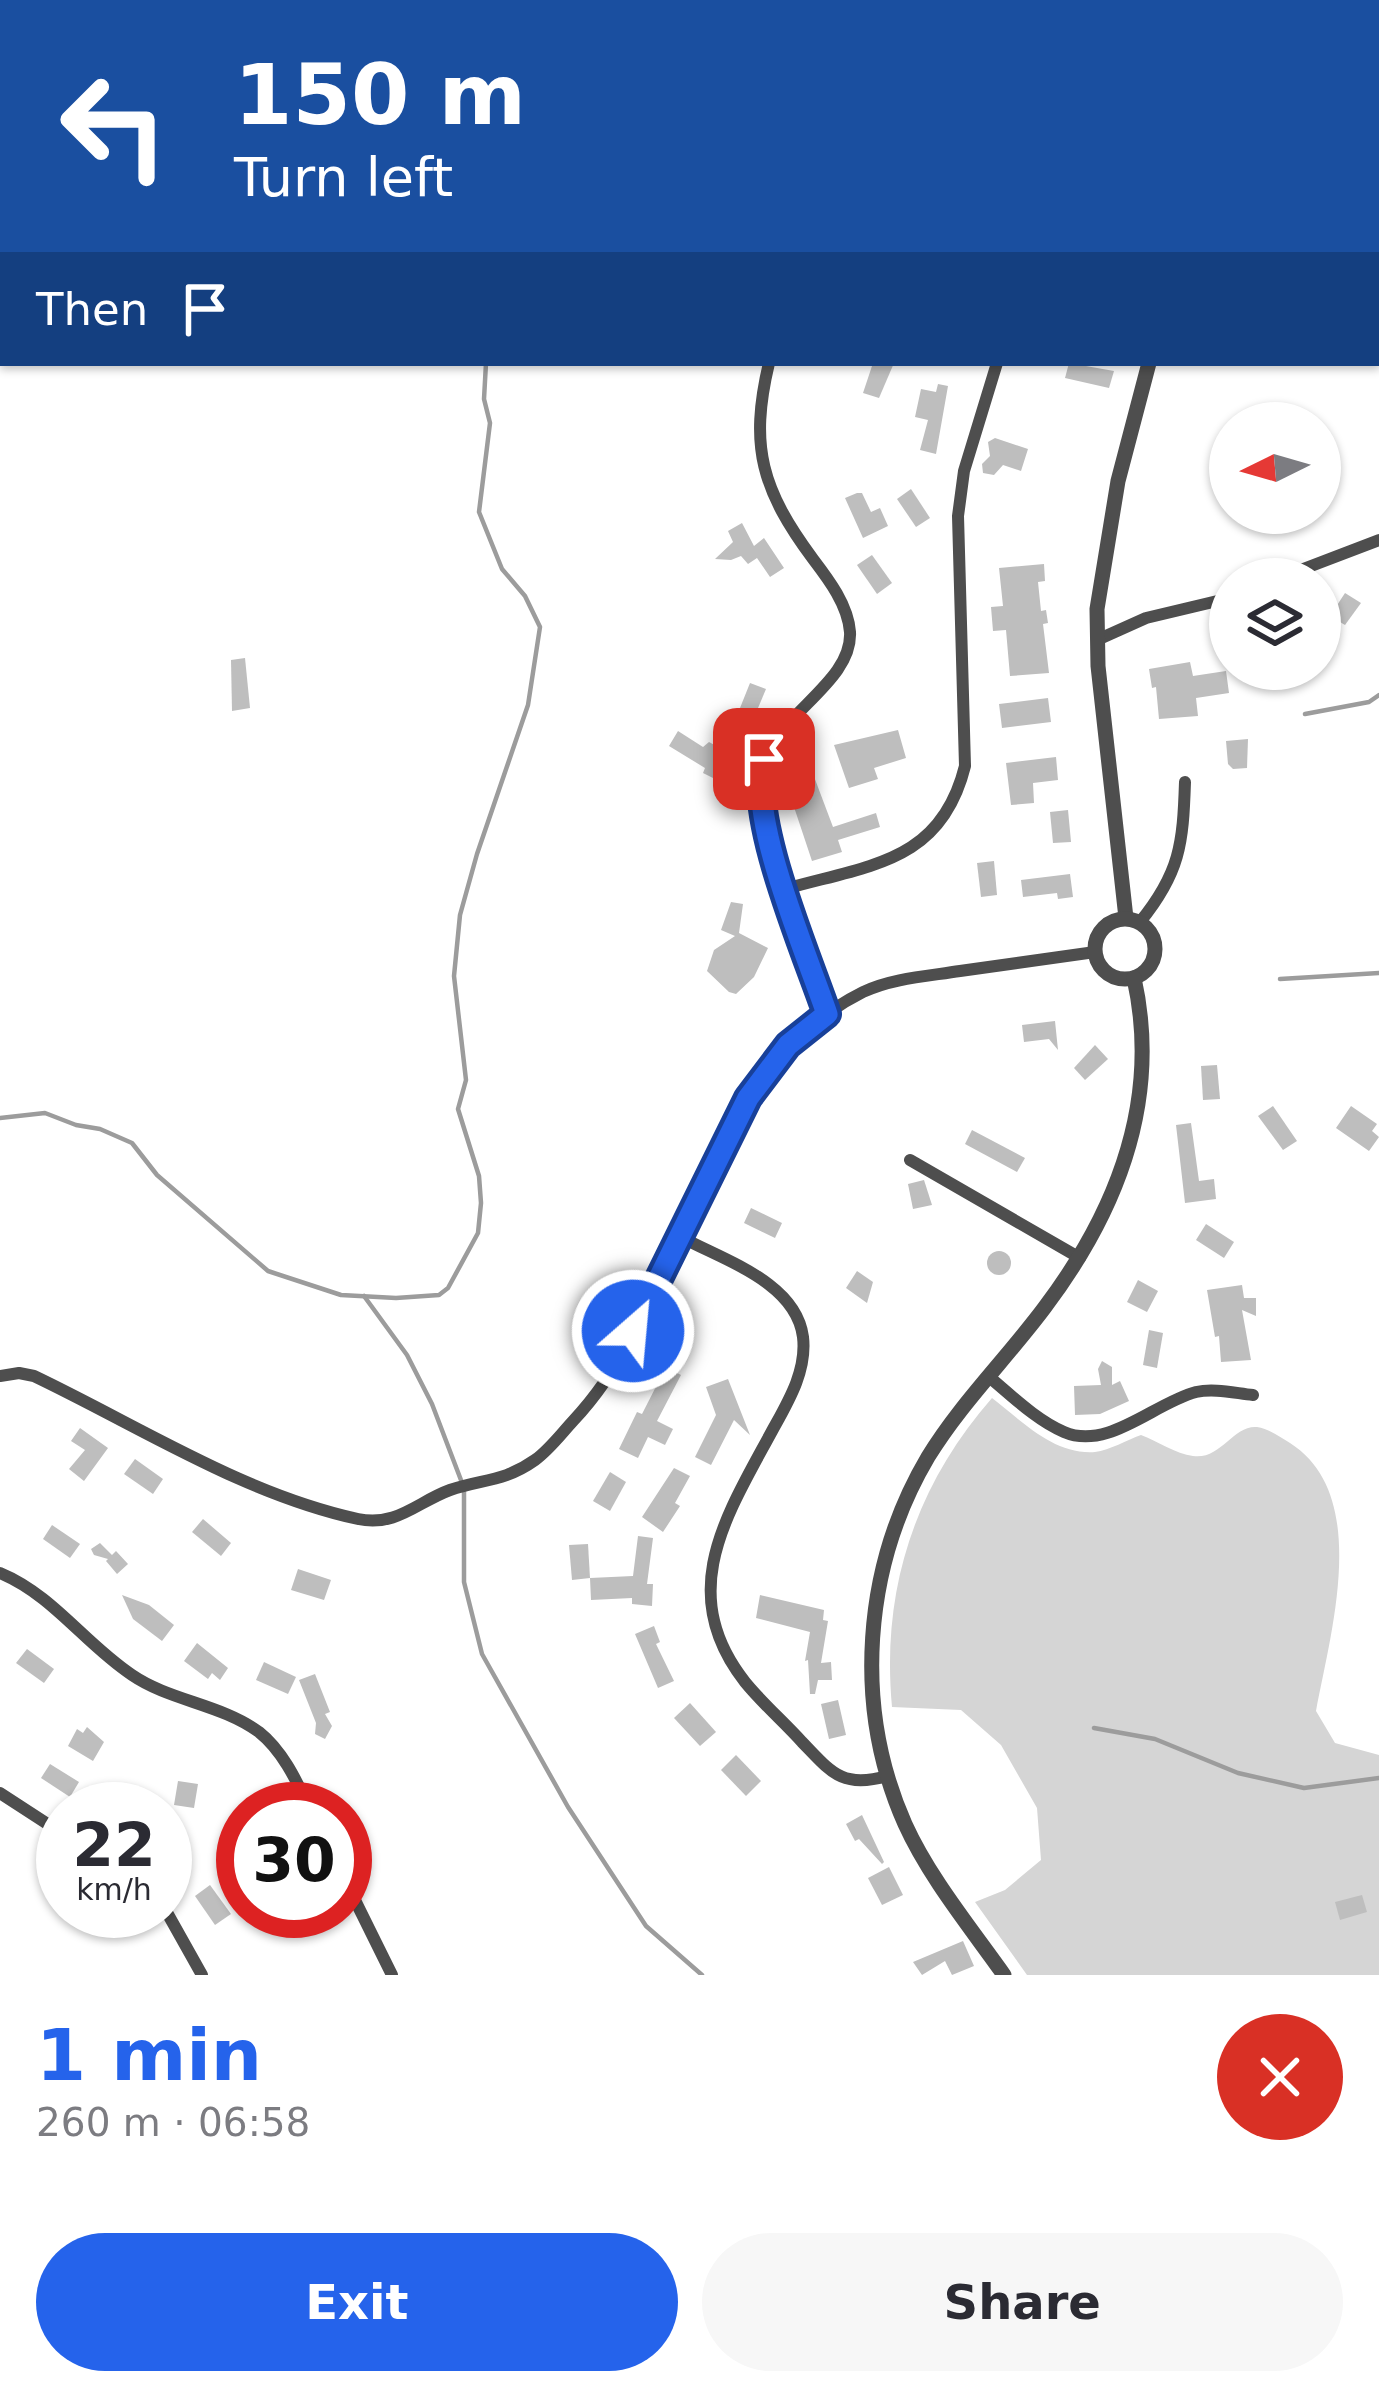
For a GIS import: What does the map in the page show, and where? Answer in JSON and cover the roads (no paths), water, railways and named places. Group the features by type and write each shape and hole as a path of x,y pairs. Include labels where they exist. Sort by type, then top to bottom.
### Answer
{"street":[{"path":"768,366 757,432 761,468 773,499 831,583 848,616 850,632 849,649 838,668 773,739 758,778 762,821 827,1014"},
{"path":"785,889 904,852 933,833 953,805 965,766 958,516 964,471 996,366"},
{"path":"1148,366 1100,568 1097,640 1133,920 1152,935 1155,947 1150,966 1124,979 1106,972 1095,952 1103,928 1133,920 1176,870 1183,844 1185,782"},
{"path":"1332,558 1379,540"},
{"path":"1097,640 1146,618 1209,603"},
{"path":"0,1376 34,1376 234,1476 339,1513 381,1522 451,1490 497,1481 537,1459 602,1390 748,1098 788,1045 866,990 912,978 1095,952"},
{"path":"1004,1975 917,1849 887,1776 874,1712 871,1655 883,1566 915,1481 946,1429 1080,1258 1111,1201 1139,1108 1143,1019 1134,978"},
{"path":"910,1160 1080,1258"},
{"path":"681,1237 773,1287 794,1308 803,1338 793,1394 717,1544 708,1596 712,1618 745,1682 830,1771 849,1781 887,1776"},
{"path":"988,1376 1061,1431 1092,1437 1196,1392 1252,1395"},
{"path":"0,1573 22,1582 130,1674 260,1732 277,1750 295,1782"},
{"path":"0,1793 36,1816"},
{"path":"372,1935 392,1975"},
{"path":"181,1938 202,1975"}],"waterway":[{"path":"0,1118 45,1113 132,1143 157,1175 268,1271 341,1295 396,1298 439,1295 448,1288 478,1233 481,1203 479,1176 458,1109 466,1080 454,976 460,915 528,705 540,627 525,596 502,569 479,512 490,423 484,399 486,366"},
{"path":"1305,714 1369,702 1379,695"},
{"path":"1280,979 1379,973"},
{"path":"364,1296 407,1355 432,1404 464,1488 464,1582 482,1654 568,1807 646,1926 702,1975"},
{"path":"1094,1728 1155,1739 1238,1773 1304,1788 1379,1778"}]}
